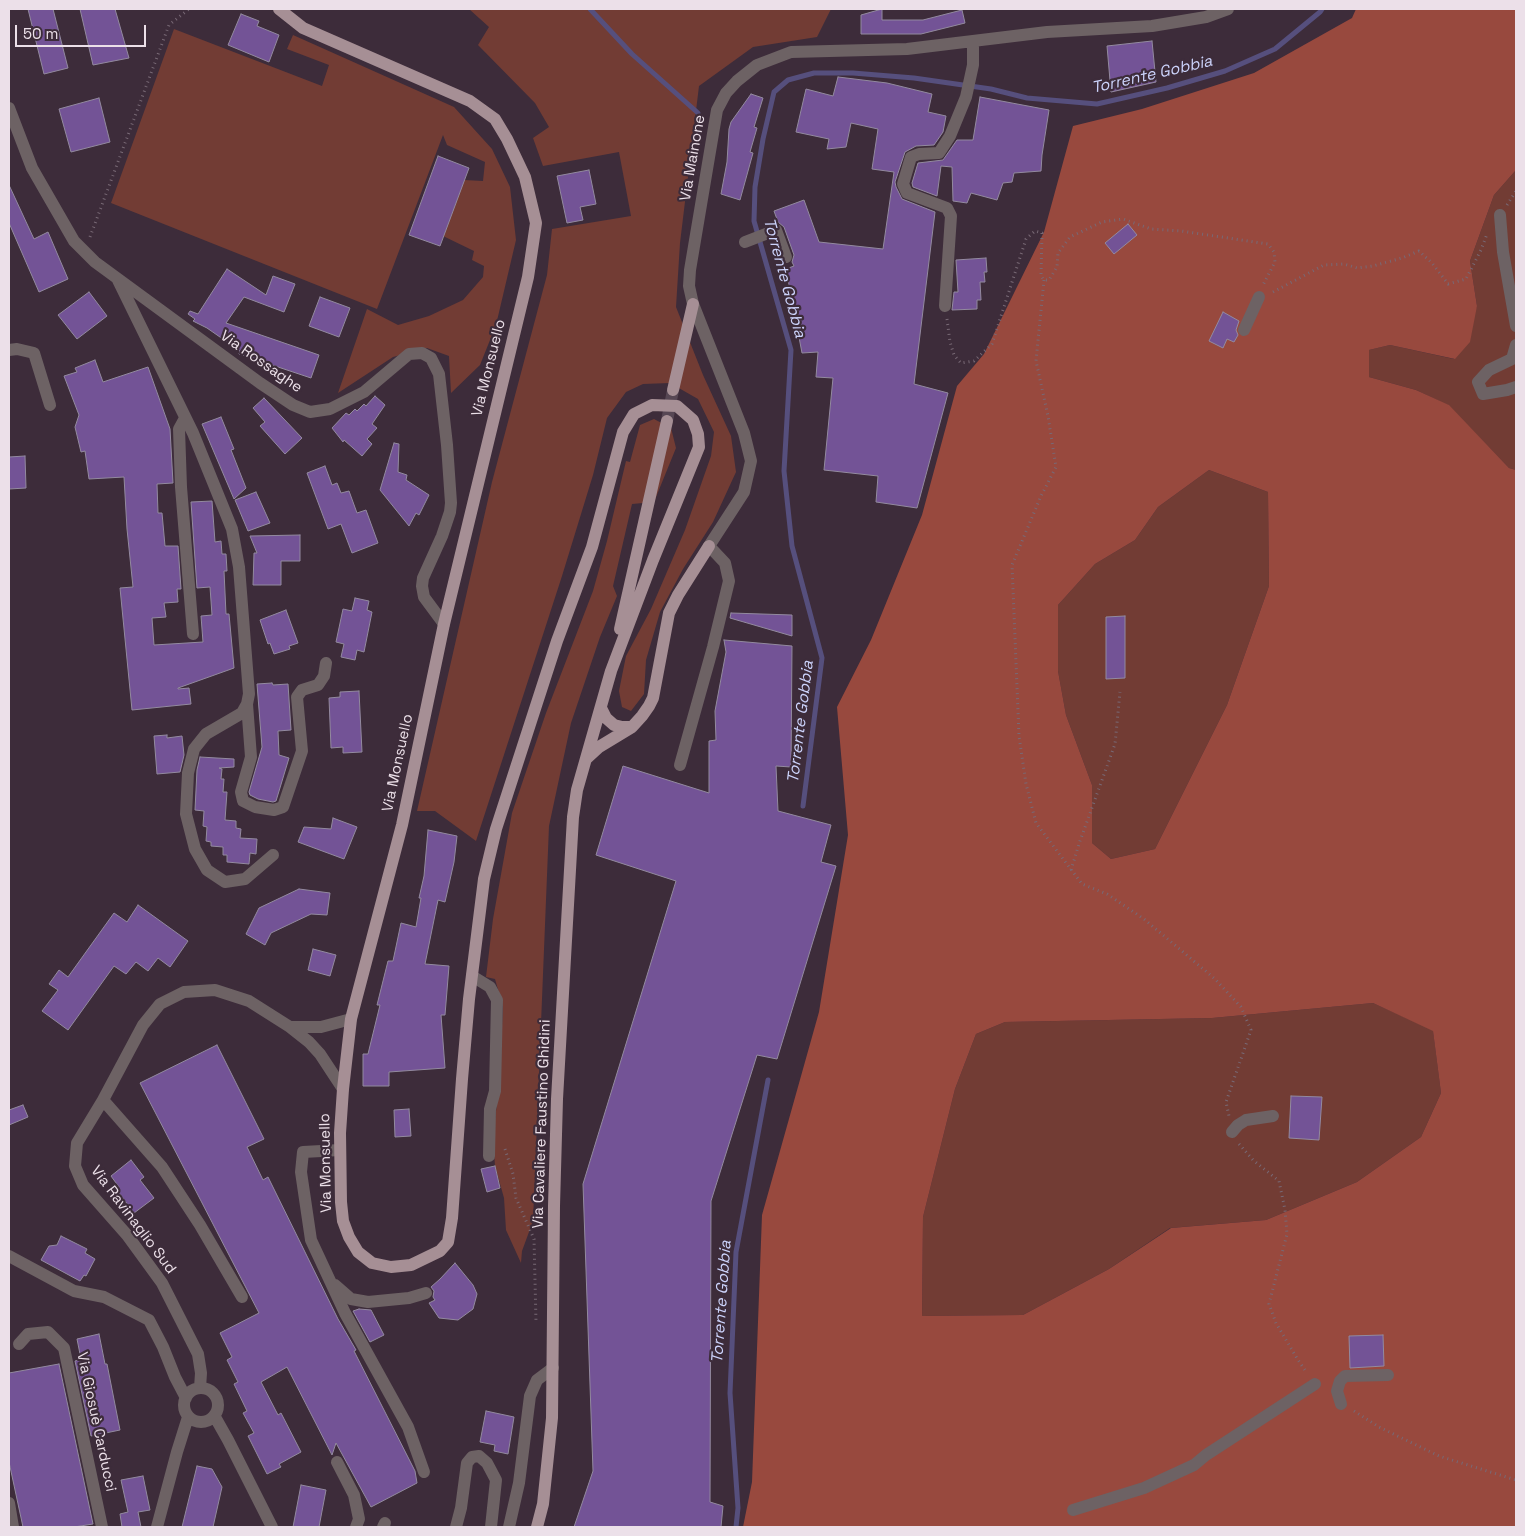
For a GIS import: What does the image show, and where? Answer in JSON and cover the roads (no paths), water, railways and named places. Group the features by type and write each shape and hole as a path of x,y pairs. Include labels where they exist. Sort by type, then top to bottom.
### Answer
{"main road":[{"name":"Via Monsuello","path":"278,9 303,28 470,101 495,120 507,139 525,177 536,223 528,277 444,624 402,825 351,1019 343,1089 340,1150 343,1221 349,1238 358,1252 372,1264 391,1267 411,1265 440,1251 448,1242 452,1218 472,976 484,879 496,829 558,641 592,547 609,490 623,432 634,414 652,405 677,406 693,420 698,434 699,447 653,560 610,676 597,724"},
{"path":"673,390 693,304"},
{"path":"610,676 666,421"},
{"path":"587,758 609,741 632,727 642,716 653,698 670,613 678,595 709,546"},
{"path":"601,708 606,718 614,725 632,727"},
{"name":"Via Cavaliere Faustino Ghidini","path":"537,1527 543,1504 549,1461 552,1418 555,1186 563,982 573,816 577,790 597,724"}],"street":[{"name":"Via Mainone","path":"709,546 744,492 751,461 744,433 693,304 689,286 690,270 717,110 726,93 737,81 757,65 791,52 907,49 1072,30 1152,26 1206,16 1228,9"},
{"path":"945,306 952,216 947,208 906,193 902,184 911,157 919,154 939,153 950,136 966,97 973,66 973,42"},
{"name":"Via Rossaghe","path":"9,108 32,168 74,241 117,278 292,406 310,412 330,409 364,392 409,354 422,352 432,358 439,374 451,503 442,536 423,578 422,586 424,597 444,624"},
{"path":"1500,215 1503,252 1516,326"},
{"path":"745,242 776,230 786,256"},
{"path":"117,278 185,418 232,529 240,576 249,694 247,704 250,757 240,792 243,801 255,807 274,810 283,807 302,751 297,697 302,690 318,684 324,676 326,663"},
{"path":"1244,330 1258,297"},
{"path":"1516,345 1512,359 1489,370 1478,382 1483,394 1507,390 1516,386"},
{"path":"9,350 17,349 34,353 50,405"},
{"path":"185,418 179,429 181,487 194,634"},
{"path":"680,765 713,647 729,581 725,563 709,546"},
{"path":"247,704 242,713 206,734 194,749 188,773 186,814 195,849 207,870 225,882 245,879 273,855"},
{"path":"472,976 490,987 497,1000 495,1092 490,1109 489,1156"},
{"name":"Via Ravinaglio Sud","path":"200,1388 201,1373 198,1354 162,1284 127,1235 83,1185 75,1166 77,1143 103,1100 143,1025 160,1004 184,992 215,990 249,1001 290,1027 309,1042 320,1054 343,1089"},
{"path":"290,1027 321,1028 351,1019"},
{"path":"103,1100 162,1167 200,1225 242,1297"},
{"path":"1232,1132 1246,1120 1273,1116"},
{"path":"340,1150 303,1152 301,1172 311,1240 345,1313 408,1427 424,1472"},
{"path":"9,1256 74,1290 104,1297 148,1320 163,1346 186,1398"},
{"path":"331,1282 351,1299 368,1302 409,1298 426,1292"},
{"name":"Via Giosuè Carducci","path":"19,1344 28,1334 48,1332 64,1348 102,1527"},
{"path":"509,1527 520,1483 530,1396 537,1380 552,1368"},
{"path":"1341,1404 1337,1390 1340,1381 1346,1376 1388,1375"},
{"path":"1073,1510 1144,1488 1194,1465 1206,1455 1315,1384"},
{"path":"200,1388 211,1391 216,1395 219,1406 214,1417 203,1423 188,1417 184,1408 186,1398 192,1391 200,1388"},
{"path":"157,1527 188,1417"},
{"path":"214,1417 228,1440 272,1527"},
{"path":"456,1527 461,1508 466,1463 472,1457 479,1456 487,1463 496,1480 492,1527"},
{"path":"337,1462 354,1494 359,1519 356,1527"},
{"path":"9,1503 14,1527"}],"waterway":[{"path":"590,9 632,54 698,113"},
{"name":"Torrente Gobbia","path":"803,806 822,658 792,546 784,471 791,350 754,221 755,187 763,139 774,92 788,80 814,73 853,73 914,78 991,89 1027,98 1097,104 1167,88 1225,71 1275,49 1322,9"},
{"name":"Torrente Gobbia","path":"736,1527 738,1508 730,1393 736,1252 768,1080"}],"tunnel":[{"path":"667,421 673,390"}]}
